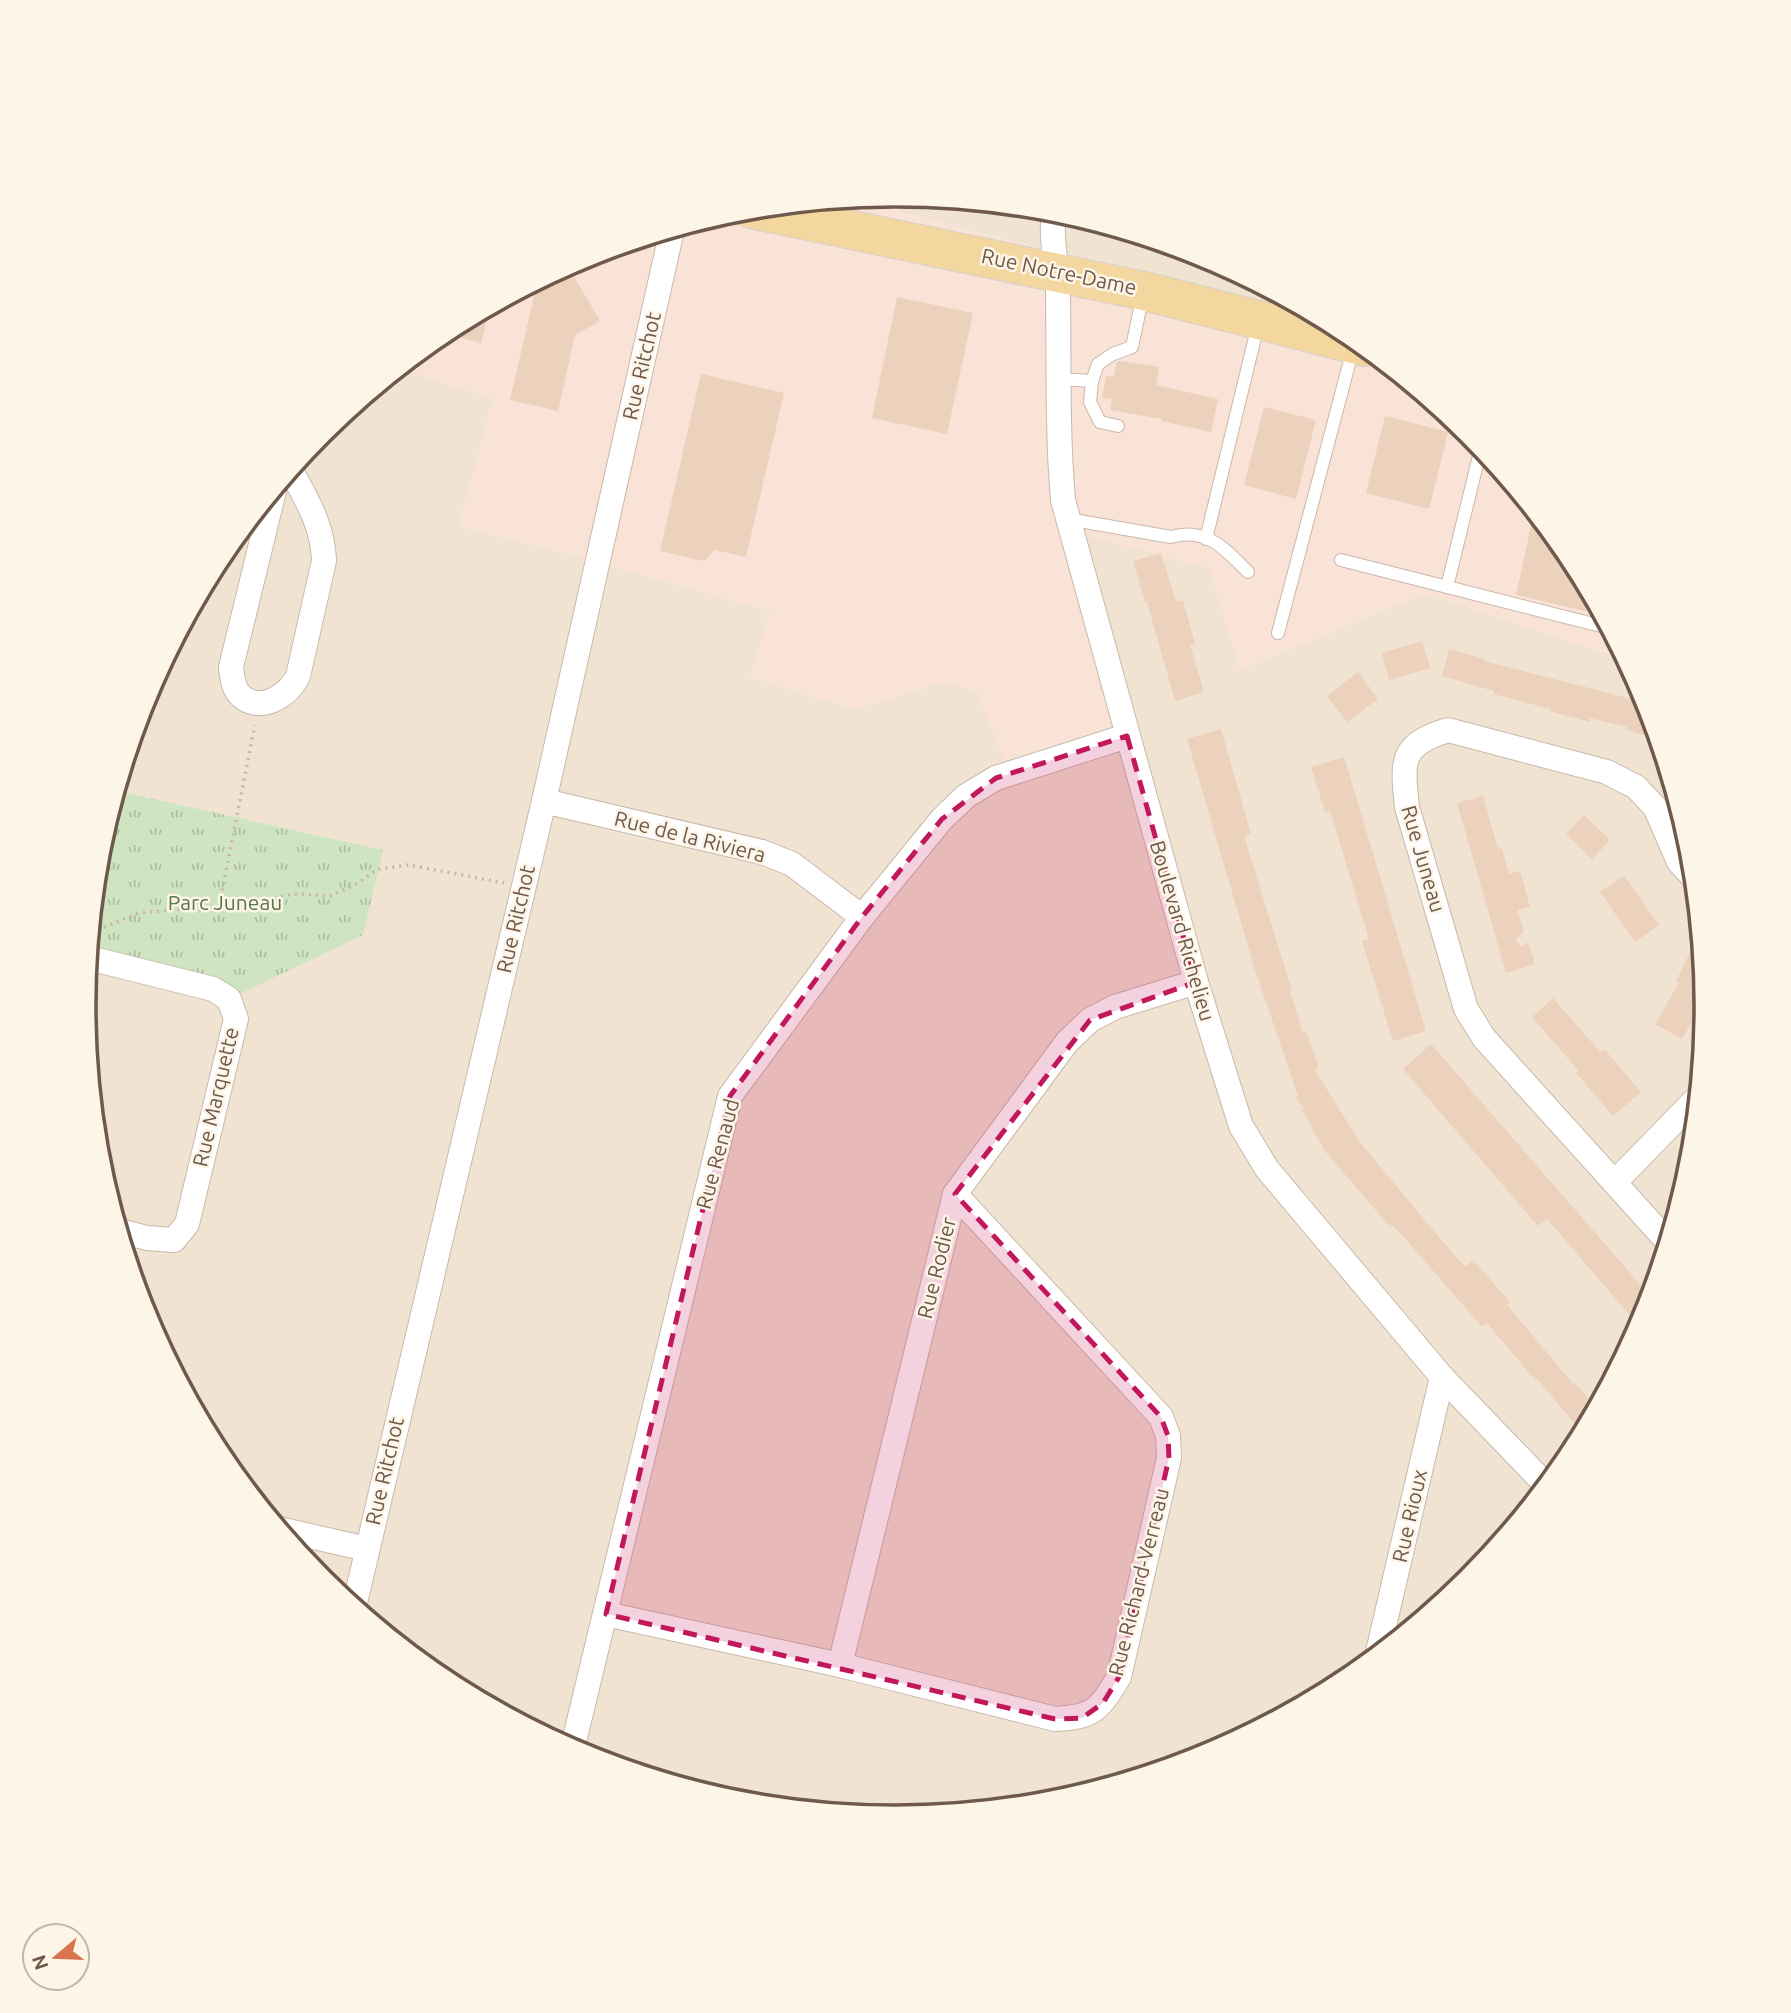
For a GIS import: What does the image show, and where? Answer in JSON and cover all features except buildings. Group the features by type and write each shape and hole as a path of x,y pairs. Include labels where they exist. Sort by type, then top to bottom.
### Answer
{"main road":[{"name":"Rue Notre-Dame","path":"783,215 1144,290 1335,339"}],"street":[{"name":"Boulevard Richelieu","path":"1052,223 1058,271 1058,447 1063,500 1196,982 1241,1126 1267,1169 1442,1377 1540,1479"},
{"name":"Rue Ritchot","path":"356,1596 544,801 670,240"},
{"path":"269,510 231,667 233,682 239,694 260,703 283,696 292,688 298,676 324,561 324,547 317,518 296,479"},
{"name":"Rue Juneau","path":"1661,1234 1484,1038 1466,1009 1407,807 1404,776 1407,753 1424,737 1448,730 1607,772 1636,787 1655,807 1681,865"},
{"name":"Rue Renaud","path":"575,1738 730,1096 862,917 942,819 966,796 996,778 1127,736"},
{"name":"Rue de la Riviera","path":"544,801 762,852 792,864 862,917"},
{"name":"Rue Marquette","path":"98,960 213,989 229,999 236,1019 187,1224 174,1240 130,1233"},
{"name":"Rue Rodier","path":"840,1665 955,1194 1067,1042 1090,1020 1115,1007 1196,982"},
{"path":"1615,1182 1688,1107"},
{"name":"Rue Richard-Verreau","path":"606,1614 840,1665 1055,1719 1082,1718 1103,1703 1119,1677 1169,1458 1168,1436 1161,1417 955,1194"},
{"name":"Rue Rioux","path":"1380,1642 1442,1377"},
{"path":"295,1533 367,1549"}],"lane":[{"path":"1118,426 1100,422 1090,402 1092,381 1098,364 1112,354 1132,347 1144,290"},
{"path":"1206,539 1259,320"},
{"path":"1278,633 1357,354"},
{"path":"1059,379 1092,381"},
{"path":"1447,587 1478,460"},
{"path":"1068,519 1171,537 1187,532 1218,543 1248,572"},
{"path":"1341,560 1597,625"}],"path":[{"path":"218,911 260,703"},
{"path":"100,929 138,913 186,909 218,911 293,894 330,896 355,885 378,869 409,865 524,887"}],"highlighted area":[{"path":"1127,736 1196,982 1090,1020 955,1194 1161,1417 1168,1436 1169,1458 1119,1677 1103,1703 1082,1718 1055,1719 606,1614 730,1096 862,917 942,819 996,778"}],"shaded area":[{"path":"901,207 1000,214 1102,234 1201,268 1294,313 900,212"},
{"path":"901,207 900,212 1305,320 1340,342 1382,372 1422,406 1461,441 1496,480 1530,520 1560,562 1588,607 1613,656 1425,593 1240,670 1209,568 1064,530 1111,729 1004,760 977,692 946,681 855,709 750,677 771,611 557,551 459,527 493,398 408,372 496,314 590,268 639,250 689,234 791,214"},
{"path":"409,372 493,398 459,527 557,551 771,611 750,677 855,709 946,681 977,692 1063,529 1210,568 1240,670 1425,593 1613,656 1634,701 1668,800 1688,902 1693,954 1695,1006 1688,1111 1668,1213 1634,1312 1612,1360 1588,1406 1530,1493 1461,1572 1422,1607 1382,1641 1295,1699 1201,1745 1152,1763 1102,1779 1000,1799 896,1806 843,1804 791,1799 689,1779 590,1745 496,1699 409,1641 330,1572 261,1493 203,1406 157,1312 139,1263 123,1213 103,1111 96,1006 98,957 363,935 382,850 125,793 157,701 203,607 231,562 261,520 330,441"}],"green space":[{"name":"Parc Juneau","path":"125,793 383,850 363,935 229,999 98,961 103,902"}]}
